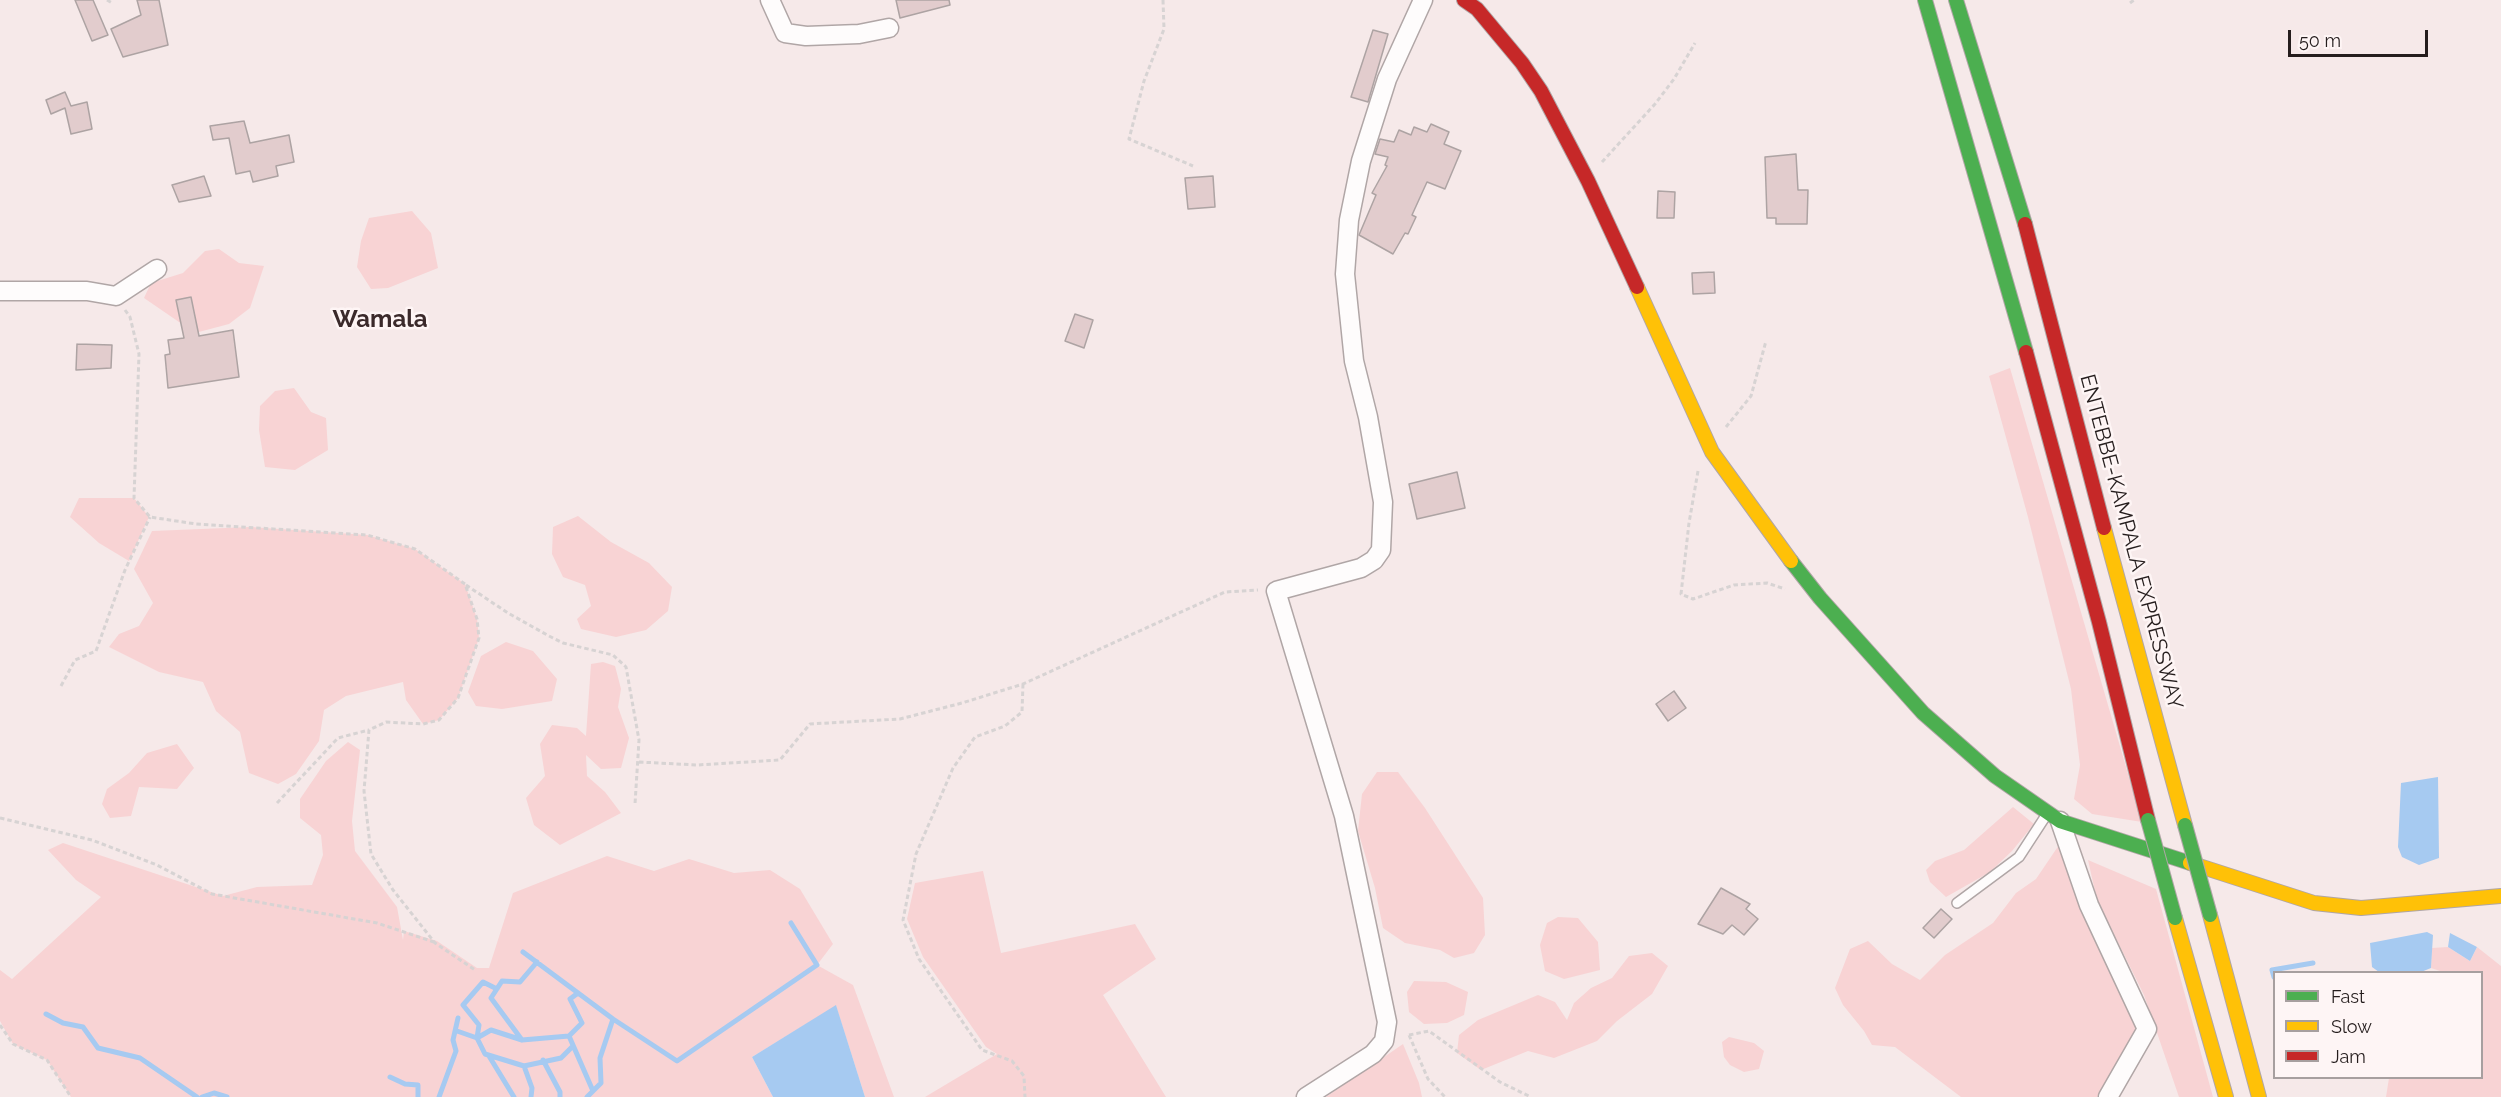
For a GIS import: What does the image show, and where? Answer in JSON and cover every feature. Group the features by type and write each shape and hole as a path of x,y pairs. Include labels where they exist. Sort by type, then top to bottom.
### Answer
{"main road":[{"path":"1464,0 1477,9 1522,63 1541,92 1588,181 1704,438 1767,530 1820,598 1923,713 1995,776 2054,818 2297,898 2336,907 2392,907 2501,896"},
{"path":"1925,0 2041,409 2099,622 2148,820 2226,1097"},
{"name":"ENTEBBE-KAMPALA EXPRESSWAY","path":"1956,0 2019,200 2135,650 2186,825 2259,1097"}],"street":[{"path":"770,0 785,33 806,36 859,34 889,27"},
{"path":"1306,1097 1373,1054 1384,1041 1388,1022 1344,816 1276,591 1361,568 1374,560 1381,550 1383,502 1368,417 1354,361 1346,285 1349,220 1361,161 1387,79 1423,0"},
{"path":"0,291 87,291 116,296 157,269"},
{"path":"2054,818 2089,905 2147,1029 2108,1097"}],"lane":[{"path":"1957,903 2019,857 2054,818"}],"path":[{"path":"107,0 112,3"},
{"path":"1163,0 1164,29 1144,81 1129,139 1193,166"},
{"path":"2130,3 2134,0"},
{"path":"1588,181 1611,149 1655,104 1674,79 1695,43"},
{"path":"116,296 130,317 139,354 134,498 150,517 196,524 367,535 415,549 508,614 549,636 563,643 613,655 626,667 639,740 635,804"},
{"path":"1704,438 1729,425 1751,396 1766,341"},
{"path":"1698,470 1681,594 1693,600 1734,585 1767,583 1790,591"},
{"path":"61,686 75,660 96,651 125,570 150,517"},
{"path":"277,803 338,738 369,730 386,722 423,724 439,720 458,698 478,638 477,619 465,584"},
{"path":"639,762 697,765 780,760 810,724 900,719 1023,684 1226,592 1247,589 1276,591"},
{"path":"1023,684 1022,712 1005,726 975,737 953,768 916,854 903,920 920,959 982,1050 1012,1061 1024,1076 1026,1097"},
{"path":"369,730 364,791 371,854 393,890 435,943"},
{"path":"0,818 92,840 157,865 212,894 376,923 435,943 476,969"},
{"path":"1388,1022 1409,1035 1428,1078 1445,1097"},
{"path":"0,1026 13,1044 47,1060 71,1097"},
{"path":"1409,1035 1429,1031 1500,1083 1531,1097"}],"shaded area":[{"path":"412,211 431,233 438,268 388,288 371,289 357,267 361,241 369,218"},
{"path":"219,249 239,263 264,266 250,308 229,324 195,333 144,298 151,283 183,273 205,251"},
{"path":"2010,368 2142,822 2092,814 2074,799 2080,765 2071,689 2028,517 1989,376"},
{"path":"294,388 311,412 326,418 328,450 295,470 265,467 259,430 260,406 275,391"},
{"path":"79,498 134,498 149,517 129,561 99,543 70,517"},
{"path":"578,516 611,542 649,563 672,587 668,611 646,630 616,637 581,629 577,619 591,606 585,585 563,577 552,554 553,527"},
{"path":"250,527 367,535 415,549 465,584 477,619 479,638 458,698 439,720 423,724 406,700 403,682 346,696 324,710 319,741 296,774 278,784 249,773 240,732 216,711 203,682 159,672 109,647 119,634 139,626 153,603 134,569 152,531"},
{"path":"506,642 533,651 557,679 552,701 502,709 476,706 468,692 481,656"},
{"path":"603,662 615,666 621,689 618,707 629,738 621,768 601,769 586,755 587,776 605,792 621,813 560,845 534,825 526,798 545,776 540,744 552,725 577,728 586,736 591,664"},
{"path":"348,742 360,750 352,821 355,851 397,907 403,940 404,931 437,941 477,968 489,968 513,893 607,856 654,871 689,859 734,873 770,870 800,889 833,944 817,965 853,985 894,1097 865,1097 836,1006 752,1057 773,1097 71,1097 47,1060 13,1044 0,1021 0,970 12,979 101,897 76,880 48,850 63,843 223,896 257,887 312,885 323,855 321,835 300,818 300,799 326,761"},
{"path":"177,744 194,768 177,789 139,787 131,816 110,818 102,804 107,789 129,773 147,753"},
{"path":"1377,772 1398,772 1425,808 1483,898 1485,935 1474,953 1454,958 1440,950 1405,943 1383,928 1375,888 1358,831 1362,794"},
{"path":"2013,807 2034,824 2012,851 1990,872 1946,897 1930,882 1926,870 1935,861 1964,850"},
{"path":"2059,845 2141,1032 2097,1097 1961,1097 1895,1047 1872,1045 1843,1005 1835,988 1850,949 1868,941 1892,964 1920,980 1945,955 1993,923 2016,893 2036,879"},
{"path":"2088,860 2156,889 2213,1097 2179,1097 2144,995 2097,900"},
{"path":"983,871 1001,953 1135,924 1156,959 1103,995 1166,1097 925,1097 997,1054 986,1047 923,957 907,919 915,883"},
{"path":"1558,917 1578,918 1598,942 1600,970 1564,979 1545,971 1540,945 1547,923"},
{"path":"2448,947 2470,961 2477,947 2501,966 2501,1097 2386,1097 2389,1079 2483,1079 2483,971 2440,971 2431,968 2432,948"},
{"path":"1652,953 1668,966 1652,994 1617,1021 1597,1041 1554,1058 1528,1051 1481,1070 1457,1053 1459,1035 1478,1020 1538,995 1555,1002 1567,1020 1574,1003 1591,988 1612,978 1629,956"},
{"path":"1414,981 1446,982 1468,992 1464,1015 1447,1023 1424,1024 1409,1012 1407,992"},
{"path":"1729,1037 1754,1043 1764,1051 1759,1069 1744,1072 1730,1065 1724,1057 1722,1042"},
{"path":"1403,1044 1419,1083 1422,1097 1326,1097"}],"water":[{"path":"2438,777 2439,858 2419,865 2402,857 2398,847 2401,783"},
{"path":"2427,932 2433,935 2431,968 2424,971 2378,971 2372,967 2370,943"},
{"path":"2450,933 2477,947 2470,961 2448,947"},
{"path":"836,1005 865,1097 773,1097 752,1057"}],"building":[{"path":"75,0 93,0 108,35 92,41"},
{"path":"137,0 159,0 168,45 123,57 111,29 141,15"},
{"path":"896,0 949,0 950,5 900,18"},
{"path":"1373,30 1388,34 1368,102 1351,97"},
{"path":"65,92 71,106 87,102 92,129 71,134 65,108 51,114 46,100"},
{"path":"244,121 250,143 289,135 294,162 276,166 278,176 253,182 250,171 236,174 229,138 213,140 210,126"},
{"path":"1431,124 1449,132 1444,144 1461,151 1445,189 1427,182 1412,215 1416,217 1408,234 1405,233 1393,254 1359,235 1376,195 1372,193 1387,166 1385,165 1388,157 1375,154 1380,139 1394,142 1399,130 1411,135 1414,127 1427,132"},
{"path":"1796,154 1798,190 1808,190 1807,224 1776,224 1776,218 1767,218 1765,157"},
{"path":"204,176 211,196 179,202 172,185"},
{"path":"1213,176 1215,207 1188,209 1185,178"},
{"path":"1658,191 1675,192 1674,218 1657,218"},
{"path":"1714,272 1715,293 1693,294 1692,273"},
{"path":"191,297 199,336 233,330 239,377 168,388 165,355 170,354 168,340 184,338 176,300"},
{"path":"1075,314 1093,320 1084,348 1065,341"},
{"path":"77,344 112,345 111,368 76,370"},
{"path":"1457,472 1465,508 1417,519 1409,484"},
{"path":"1674,691 1686,708 1668,721 1656,704"},
{"path":"1721,888 1750,904 1746,909 1758,919 1744,935 1732,925 1723,934 1698,924"},
{"path":"1941,909 1952,919 1934,938 1923,928"}],"waterway":[{"path":"523,952 613,1019 677,1061 817,965 791,923"},
{"path":"522,1040 491,998 502,981 520,982 537,962"},
{"path":"2273,974 2272,970 2313,963"},
{"path":"477,1038 479,1025 463,1005 483,982 497,989"},
{"path":"578,993 570,999 582,1023 569,1036 593,1091 587,1097"},
{"path":"46,1014 63,1023 83,1027 98,1048 140,1058 197,1097"},
{"path":"439,1097 456,1051 453,1040 458,1018"},
{"path":"593,1091 601,1083 600,1058 613,1019"},
{"path":"477,1038 491,1030 522,1040 569,1036"},
{"path":"457,1031 477,1038 485,1054 524,1066"},
{"path":"531,1097 532,1088 524,1066 561,1058 573,1046"},
{"path":"489,1056 514,1097"},
{"path":"543,1060 560,1092 560,1097"},
{"path":"390,1077 405,1084 418,1085 418,1097"},
{"path":"202,1097 214,1093 227,1097"}],"traffic: fast":[{"path":"1925,0 2026,352"},
{"path":"1956,0 2025,224"},
{"path":"1791,561 1820,598 1923,713 1995,776 2060,821 2190,863"},
{"path":"2148,820 2175,918"},
{"path":"2185,825 2210,915"}],"traffic: slow":[{"path":"1637,287 1712,452 1791,561"},
{"path":"2104,528 2185,825"},
{"path":"2190,863 2314,903 2361,908 2501,896"},
{"path":"2210,915 2259,1097"},
{"path":"2175,918 2226,1097"}],"traffic: jam":[{"path":"1464,0 1477,9 1522,63 1541,91 1588,181 1637,287"},
{"path":"2025,224 2104,528"},
{"path":"2026,352 2099,622 2148,820"}],"district":[{"name":"Wamala","path":"380,320"}]}
